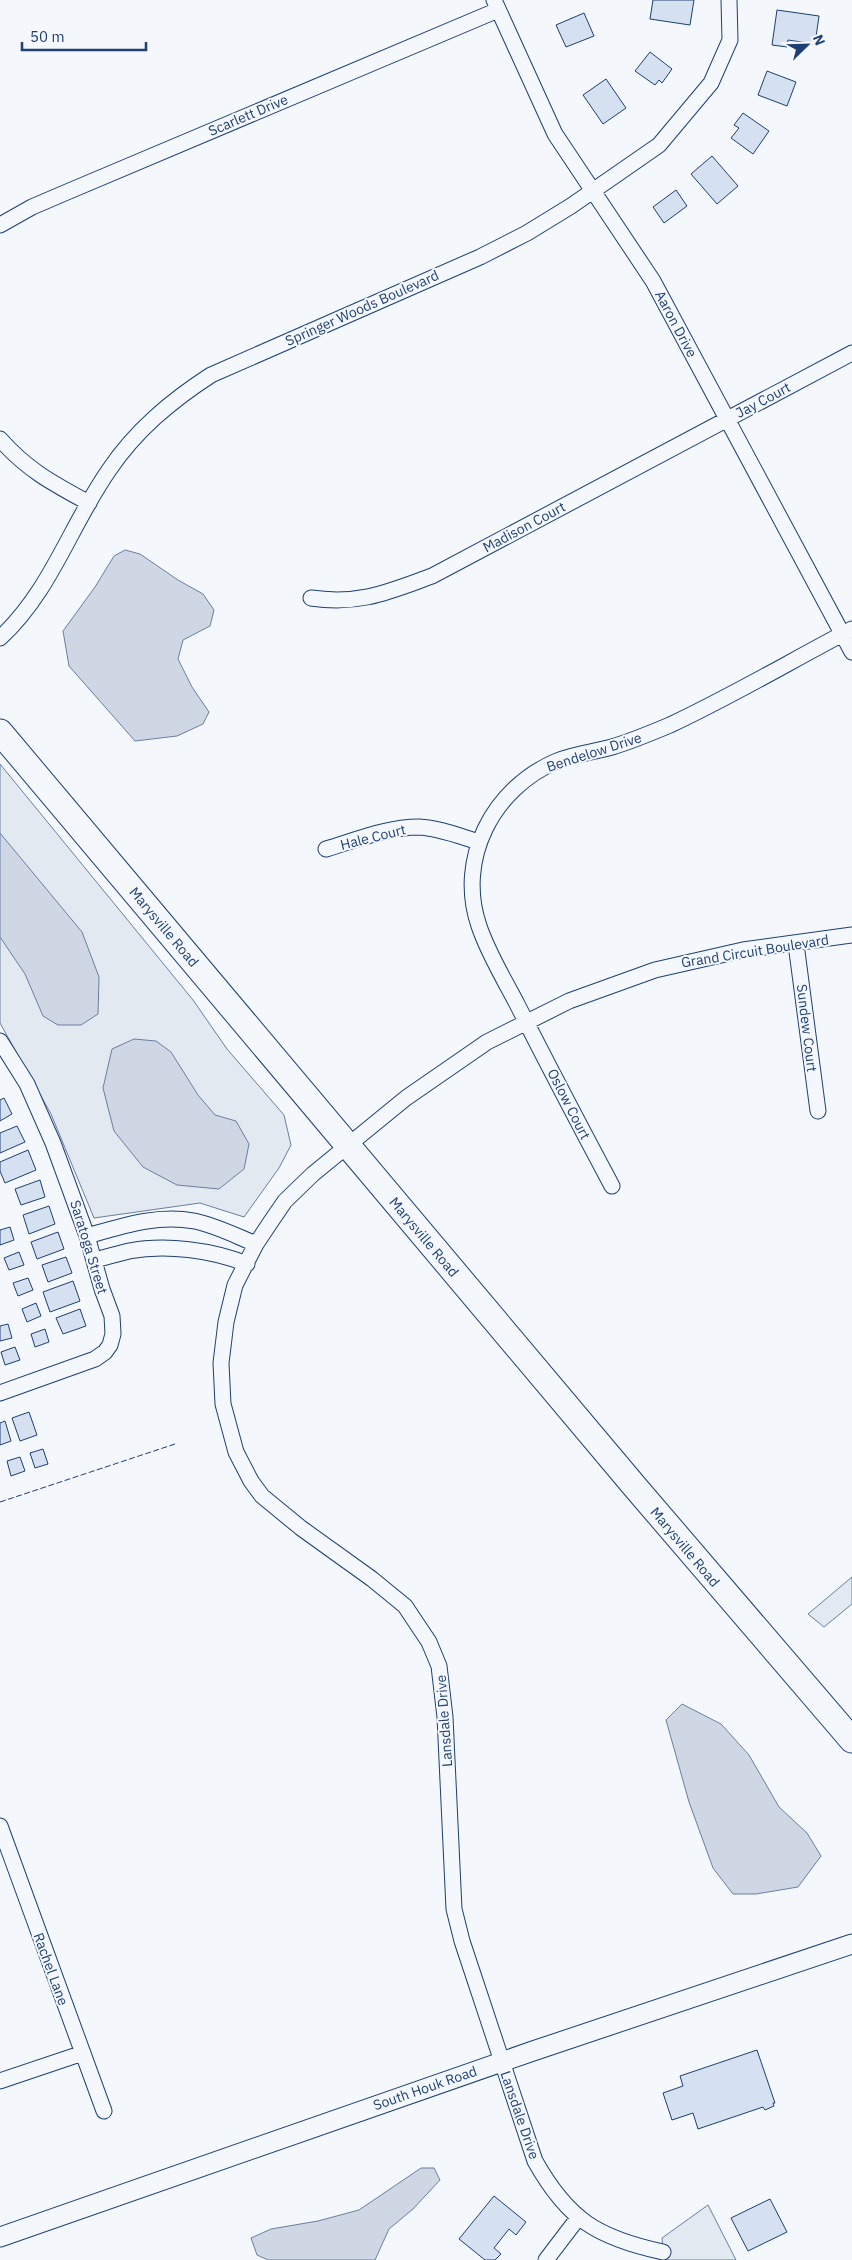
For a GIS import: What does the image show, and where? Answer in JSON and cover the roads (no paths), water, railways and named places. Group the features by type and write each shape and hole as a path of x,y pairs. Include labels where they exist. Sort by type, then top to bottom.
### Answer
{"highway":[{"name":"Marysville Road","path":"0,732 714,1581 852,1740"}],"street":[{"name":"Springer Woods Boulevard","path":"0,638 28,608 46,583 108,471 141,430 180,395 211,375 480,257 527,233 659,145 711,83 730,40 729,0"},
{"name":"Aaron Drive","path":"496,5 555,134 653,281 727,419 847,632 852,652"},
{"name":"Scarlett Drive","path":"0,225 49,199 496,5"},
{"name":"Jay Court","path":"727,419 852,353"},
{"name":"Madison Court","path":"311,598 334,601 357,600 379,595 432,576 727,419"},
{"path":"0,440 24,465 41,478 89,503"},
{"name":"Bendelow Drive","path":"526,1022 479,926 472,888 474,861 478,842 488,821 504,798 524,779 559,760 612,747 651,734 847,632"},
{"name":"Hale Court","path":"326,849 389,830 413,828 442,831 478,842"},
{"name":"Grand Circuit Boulevard","path":"348,1146 431,1079 487,1042 577,997 655,970 743,950 852,935"},
{"name":"Sundew Court","path":"796,944 818,1112"},
{"name":"Oslow Court","path":"526,1022 612,1186"},
{"name":"Saratoga Street","path":"0,1041 27,1084 53,1143 95,1260 102,1289 112,1316 114,1334 105,1352 95,1359 0,1393"},
{"name":"Lansdale Drive","path":"348,1146 313,1174 286,1202 256,1244 236,1285 226,1322 221,1363 223,1404 228,1429 236,1452 251,1482 262,1496 300,1528 372,1579 405,1606 429,1642 439,1666 443,1687 454,1909 462,1941 535,2161 548,2186 578,2218 620,2241 663,2252"},
{"path":"87,1236 146,1220 170,1219 210,1225 256,1244"},
{"path":"95,1260 130,1251 155,1249 195,1251 231,1258 247,1264"},
{"name":"Rachel Lane","path":"0,1826 104,2112"},
{"name":"South Houk Road","path":"0,2237 501,2062 852,1944"},
{"path":"0,2081 83,2053"},
{"path":"546,2260 578,2218"}]}
